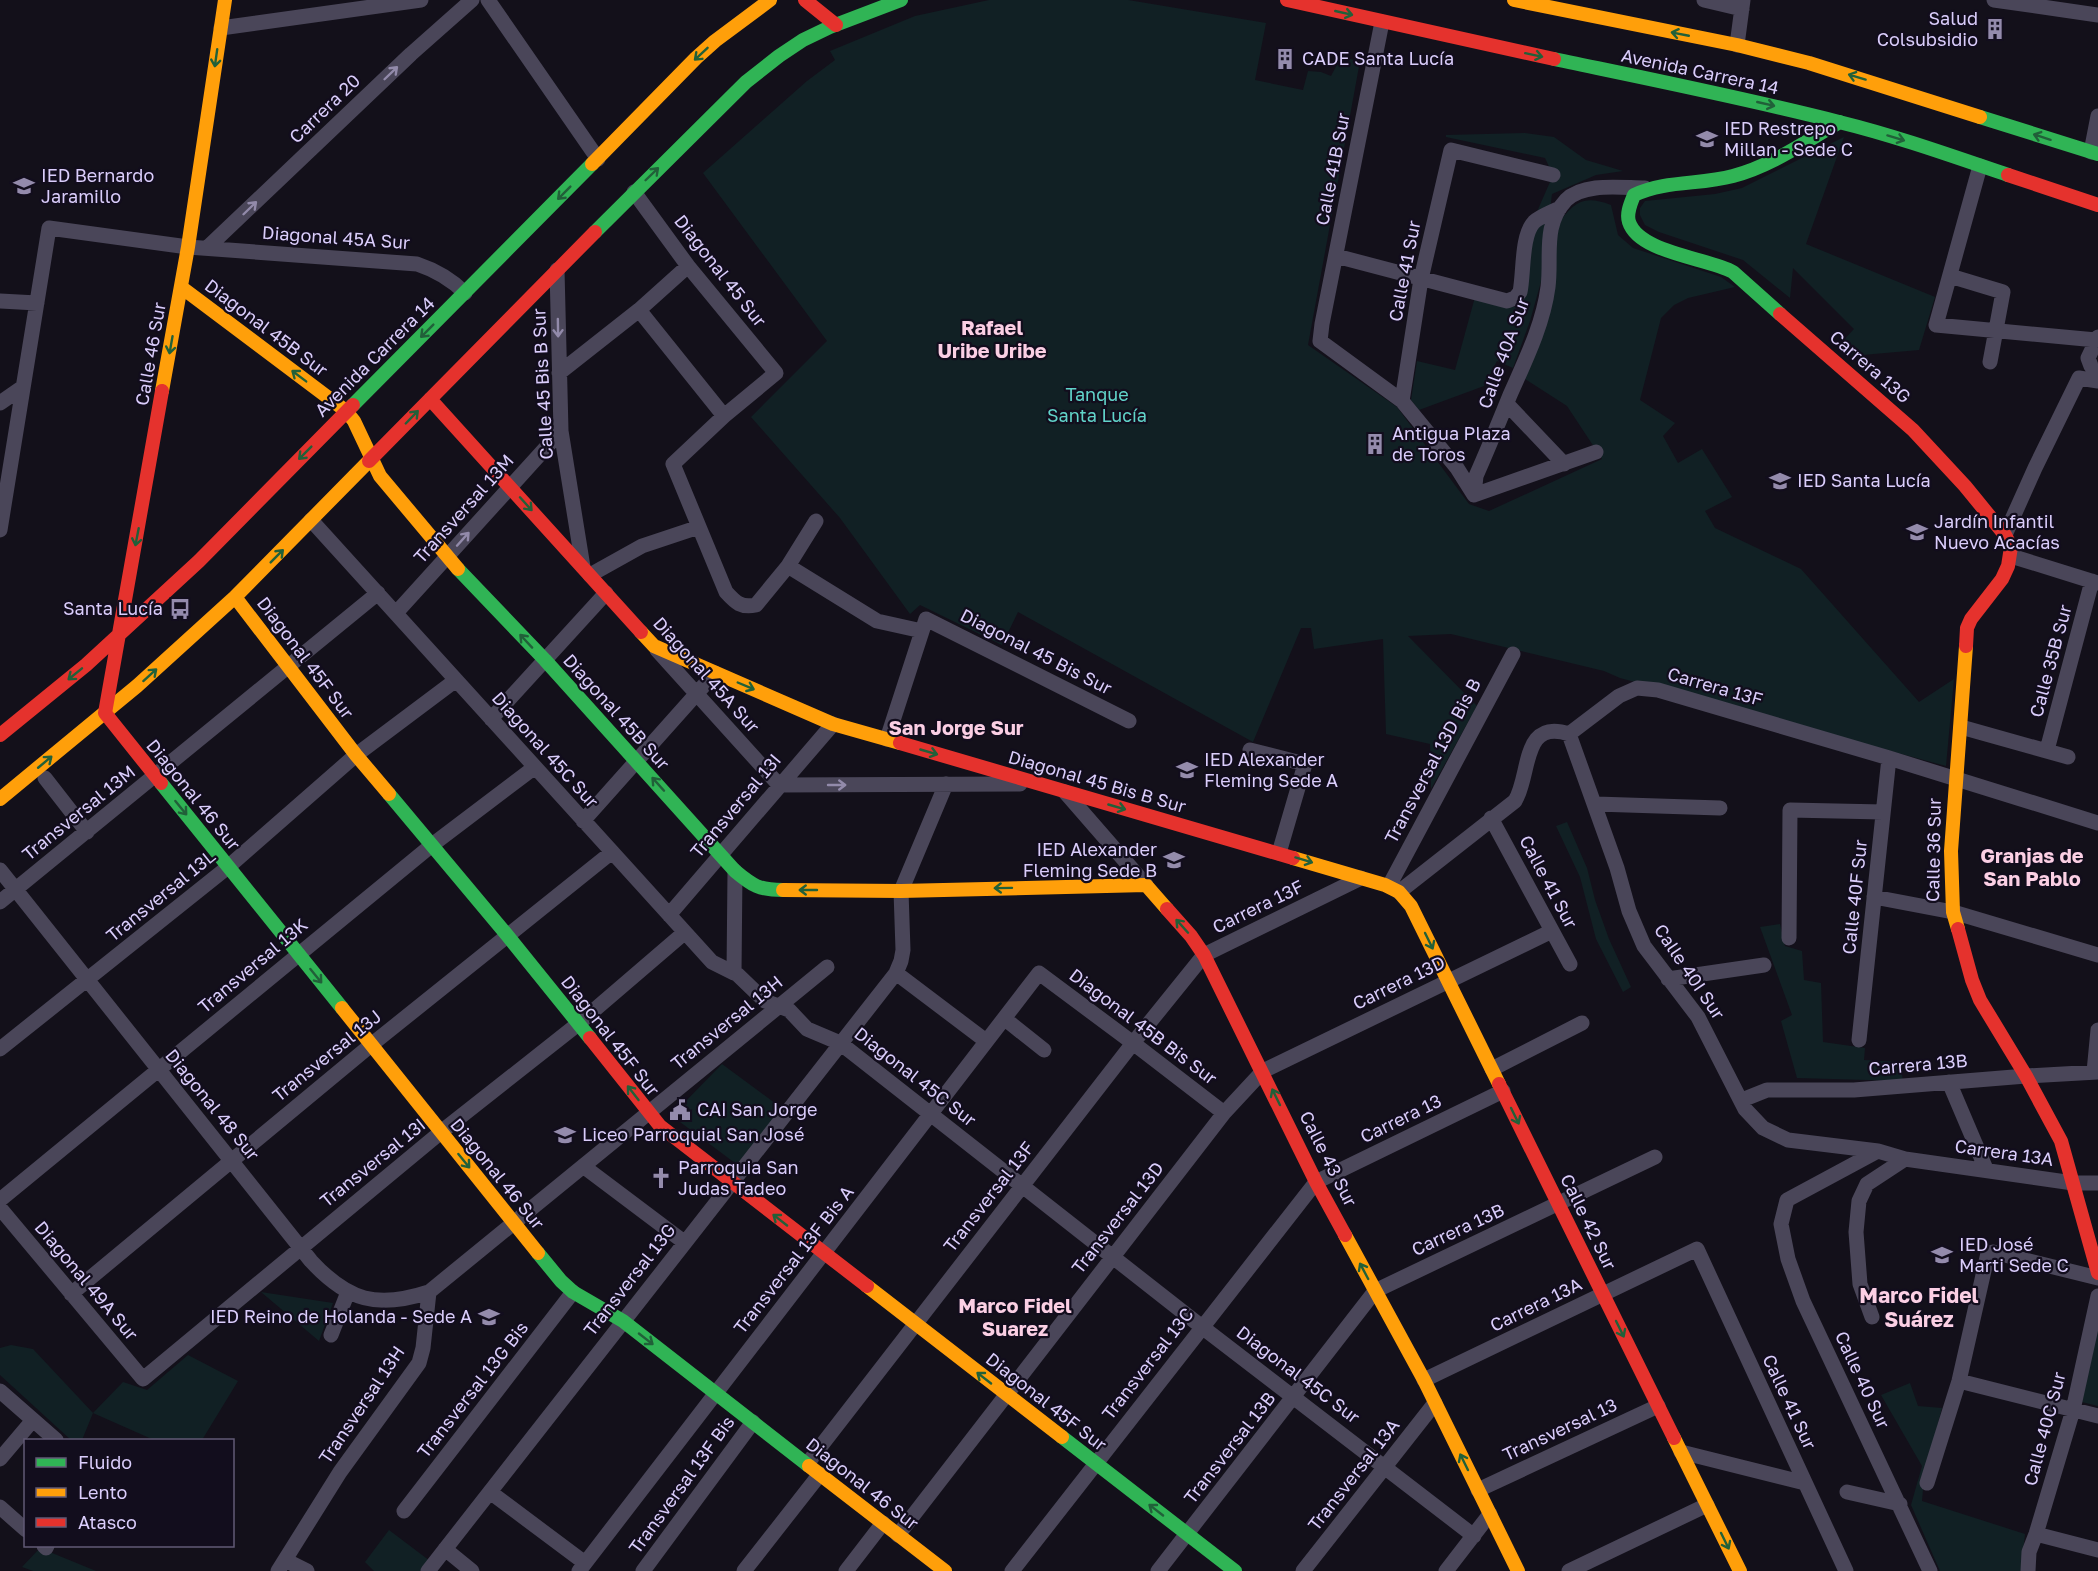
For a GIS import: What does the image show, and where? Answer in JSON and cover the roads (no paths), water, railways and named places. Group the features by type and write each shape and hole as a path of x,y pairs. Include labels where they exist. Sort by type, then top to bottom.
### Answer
{"street":[{"name":"Calle 46 Sur","path":"105,712 181,287 197,247 225,0"},
{"path":"221,28 421,0"},
{"name":"Carrera 20","path":"197,247 472,0"},
{"path":"488,0 598,159"},
{"path":"746,16 757,0"},
{"name":"Avenida Carrera 14","path":"0,735 86,665 206,554 696,58 746,16 770,0"},
{"path":"805,0 832,22"},
{"path":"0,799 105,712 235,597 634,192 746,82 774,59 870,0"},
{"path":"832,22 901,0"},
{"name":"Avenida Carrera 14","path":"1287,0 1724,94 1840,122 1897,138 2098,205"},
{"name":"Avenida Carrera 14","path":"1514,0 1737,45 1830,69 2095,153"},
{"path":"1704,0 1742,4 1737,45"},
{"path":"1994,0 2098,15"},
{"name":"Calle 41B Sur","path":"1382,22 1320,342 1402,401"},
{"path":"2095,153 2098,116"},
{"path":"1336,256 1507,301 1515,298 1520,292 1529,230 1534,223 1560,208 1567,199 1579,191 1592,188 1647,188 1738,175 1770,161 1840,122"},
{"name":"Calle 41 Sur","path":"1402,401 1421,279 1451,150 1553,175"},
{"path":"2098,198 2031,177 1980,166 1936,325 2097,338 2088,358 2098,378"},
{"name":"Carrera 13G","path":"1647,188 1634,195 1630,206 1628,222 1632,230 1638,236 1654,244 1733,272 1919,436 2006,535 2012,556"},
{"name":"Diagonal 45 Sur","path":"634,192 688,266 776,373 724,416"},
{"name":"Calle 40A Sur","path":"1474,495 1476,476 1540,322 1548,287 1550,232 1553,219 1567,199"},
{"path":"0,530 49,228 197,247"},
{"name":"Diagonal 45A Sur","path":"197,247 417,264 433,270 456,284 465,293"},
{"path":"559,373 639,310 688,266"},
{"name":"Calle 45 Bis B Sur","path":"557,270 561,431 586,571"},
{"path":"1950,276 2003,292 1990,362"},
{"name":"Diagonal 45B Sur","path":"181,287 346,411 354,421 385,484 447,557 637,761 735,871 750,884 764,890 901,891 1146,885"},
{"path":"0,301 37,303"},
{"path":"639,310 724,416 673,464 726,592 735,602 746,607 756,605 788,566 816,521"},
{"path":"2006,535 2035,468 2079,378 2098,378"},
{"path":"0,404 23,387"},
{"name":"Diagonal 45A Sur","path":"430,399 779,785"},
{"path":"1402,401 1457,468 1474,495 1596,452"},
{"path":"1507,404 1564,464"},
{"name":"Transversal 13M","path":"396,613 561,431"},
{"name":"Diagonal 45C Sur","path":"311,520 712,962 734,973 760,998 777,1007 789,1010 807,1029 840,1043 1202,1327 1474,1536"},
{"path":"586,571 642,546 699,526"},
{"path":"2012,556 2095,582"},
{"name":"Calle 36 Sur","path":"2012,556 2002,579 1968,623 1951,850 1953,912 1980,1000 2026,1076 2061,1141 2098,1273"},
{"name":"Diagonal 45 Bis Sur","path":"788,566 877,621 924,625 1129,721"},
{"name":"Calle 35B Sur","path":"2046,750 2095,582"},
{"name":"Transversal 13M","path":"0,902 378,593"},
{"path":"491,719 606,593"},
{"name":"Diagonal 45F Sur","path":"235,597 356,755 507,935 648,1112 669,1135 1235,1571"},
{"path":"886,739 924,625"},
{"name":"Diagonal 45 Bis B Sur","path":"654,646 833,724 1279,853 1394,889"},
{"name":"Transversal 13D Bis B","path":"1394,889 1513,654"},
{"path":"583,821 715,673"},
{"name":"Transversal 13L","path":"0,1049 228,867 356,755 456,680"},
{"name":"Carrera 13F","path":"1569,734 1619,696 1637,688 1647,689 1669,693 1889,758 2098,824"},
{"name":"Diagonal 46 Sur","path":"105,712 561,1281 573,1292 623,1321 945,1571"},
{"name":"Transversal 13I","path":"669,915 833,724"},
{"path":"1960,727 2068,757"},
{"path":"1394,889 1515,801 1520,792 1535,740 1541,735 1555,731 1569,734"},
{"name":"Calle 40I Sur","path":"1569,734 1596,804 1629,911 1644,946 1698,1017 1745,1109 1763,1128 1788,1140"},
{"path":"1250,750 1305,764 1279,853"},
{"name":"Calle 40F Sur","path":"1859,1040 1889,758"},
{"name":"Transversal 13K","path":"0,1200 432,844 535,767"},
{"path":"45,778 87,832"},
{"name":"Transversal 13G","path":"428,1571 896,973 903,951 901,891 946,784"},
{"path":"779,785 1038,784"},
{"name":"Calle 43 Sur","path":"1065,791 1191,936 1204,955 1316,1182 1424,1380 1518,1571"},
{"path":"1596,804 1719,808"},
{"path":"1789,938 1790,810 1883,812"},
{"name":"Calle 41 Sur","path":"1491,818 1570,964"},
{"name":"Transversal 13J","path":"71,1294 370,1045 612,852"},
{"name":"Diagonal 48 Sur","path":"0,870 327,1279 348,1292 375,1301 393,1301 429,1292"},
{"path":"734,973 735,871"},
{"name":"Carrera 13F","path":"1204,955 1361,878"},
{"name":"Calle 42 Sur","path":"1394,889 1411,906 1740,1571"},
{"path":"1874,897 1953,912 2098,955"},
{"name":"Carrera 13D","path":"1263,1071 1552,931"},
{"name":"Transversal 13I","path":"143,1379 441,1132 578,1024 684,933"},
{"name":"Transversal 13F","path":"807,1464 1133,1042 1204,955"},
{"path":"1668,979 1764,965"},
{"name":"Transversal 13H","path":"281,1565 340,1472 419,1362 423,1348 429,1292 827,966"},
{"path":"896,973 986,1041"},
{"name":"Diagonal 45B Bis Sur","path":"1039,973 1224,1113"},
{"name":"Transversal 13F Bis A","path":"582,1567 1039,973"},
{"path":"1005,1019 1044,1050"},
{"path":"1492,1069 1582,1023"},
{"path":"2096,1072 2098,1030"},
{"name":"Transversal 13D","path":"898,1535 1224,1113 1263,1071"},
{"name":"Carrera 13B","path":"1742,1100 1767,1090 1854,1090 2096,1072"},
{"path":"1949,1082 1986,1169"},
{"name":"Carrera 13","path":"1316,1182 1503,1091"},
{"name":"Carrera 13A","path":"1788,1140 1878,1150 1905,1158 2073,1183 2098,1183"},
{"name":"Calle 40 Sur","path":"1878,1150 1787,1200 1780,1224 1803,1301 1930,1571"},
{"name":"Carrera 13B","path":"1376,1291 1655,1157"},
{"path":"1872,1317 1860,1284 1856,1232 1858,1201 1867,1184 1905,1158"},
{"path":"583,1166 684,1242"},
{"name":"Transversal 13C","path":"1012,1571 1316,1182"},
{"name":"Diagonal 49A Sur","path":"0,1208 143,1379"},
{"name":"Calle 41 Sur","path":"1697,1249 1846,1571"},
{"name":"Carrera 13A","path":"1424,1380 1697,1249"},
{"path":"1927,1484 1959,1381 1988,1253 1993,1252 2098,1278"},
{"name":"Transversal 13B","path":"1158,1571 1376,1291"},
{"path":"331,1335 348,1292"},
{"name":"Transversal 13G Bis","path":"404,1511 573,1292"},
{"name":"Calle 40C Sur","path":"2028,1571 2029,1552 2094,1333 2098,1296"},
{"path":"1959,1381 2098,1416"},
{"path":"0,1391 55,1439"},
{"name":"Transversal 13A","path":"1303,1571 1435,1402"},
{"name":"Transversal 13","path":"1478,1490 1658,1406"},
{"path":"0,1459 33,1420"},
{"name":"Transversal 13F Bis","path":"643,1571 753,1422"},
{"path":"1681,1452 1805,1483"},
{"path":"744,1571 819,1474"},
{"path":"490,1492 582,1567"},
{"path":"1847,1492 1900,1504"},
{"path":"1569,1571 1707,1505"},
{"path":"0,1507 24,1528"},
{"path":"1446,1571 1491,1514"},
{"path":"846,1571 883,1523"},
{"path":"2036,1534 2098,1550"},
{"path":"446,1549 472,1571"},
{"path":"281,1565 307,1571"}],"place":[{"name":"Salud Colsubsidio","path":"1995,29"},
{"name":"CADE Santa Lucía","path":"1285,59"},
{"name":"IED Restrepo Millan - Sede C","path":"1707,139"},
{"name":"IED Bernardo Jaramillo","path":"24,186"},
{"name":"Antigua Plaza de Toros","path":"1375,444"},
{"name":"IED Santa Lucía","path":"1780,481"},
{"name":"Jardín Infantil Nuevo Acacías","path":"1917,532"},
{"name":"Santa Lucía","path":"180,609"},
{"name":"IED Alexander Fleming Sede A","path":"1187,770"},
{"name":"IED Alexander Fleming Sede B","path":"1174,860"},
{"name":"CAI San Jorge","path":"680,1110"},
{"name":"Liceo Parroquial San José","path":"565,1135"},
{"name":"Parroquia San Judas Tadeo","path":"661,1178"},
{"name":"IED José Marti Sede C","path":"1942,1255"},
{"name":"IED Reino de Holanda - Sede A","path":"489,1317"}],"district":[{"name":"Rafael Uribe Uribe","path":"992,340"},
{"name":"San Jorge Sur","path":"956,728"},
{"name":"Granjas de San Pablo","path":"2032,868"},
{"name":"Marco Fidel Suárez","path":"1919,1308"},
{"name":"Marco Fidel Suarez","path":"1015,1318"}],"park label":[{"name":"Tanque Santa Lucía","path":"1097,405"}]}
